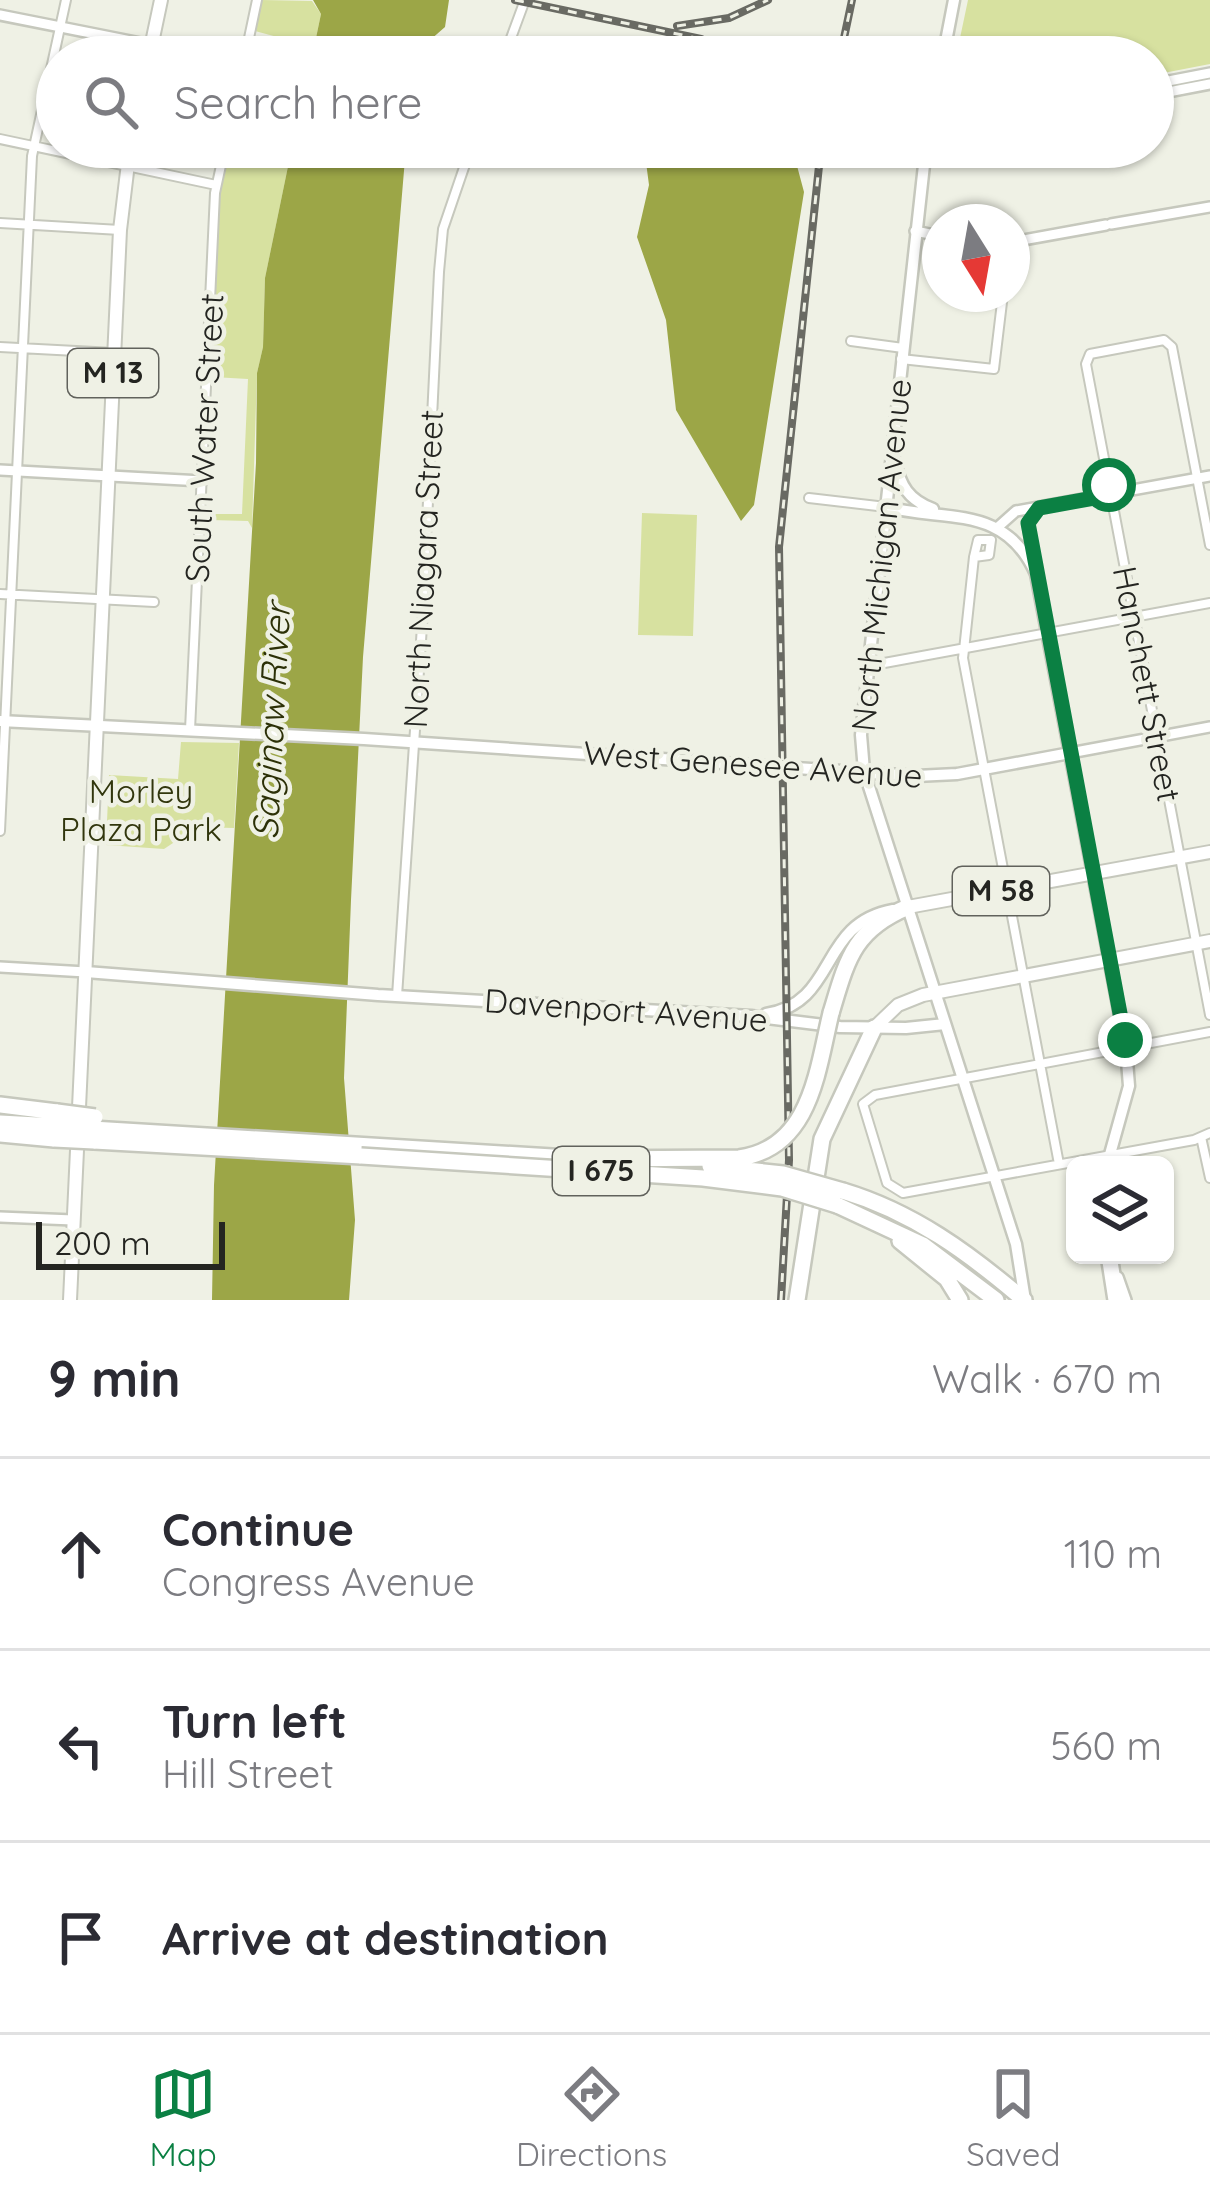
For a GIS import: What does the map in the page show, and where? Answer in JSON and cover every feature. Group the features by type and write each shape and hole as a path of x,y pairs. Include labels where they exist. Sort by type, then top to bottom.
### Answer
{"highway":[{"path":"585,1159 739,1158 775,1145 806,1108 853,949 876,924 908,907"},
{"path":"797,1300 822,1139 874,1028"},
{"path":"0,1105 55,1126"},
{"name":"I 675","path":"0,1123 783,1174 926,1226 995,1290"},
{"name":"I 675","path":"0,1134 55,1126 782,1188 840,1198 995,1290 1025,1300"},
{"path":"874,1220 947,1280 960,1300"},
{"path":"1111,1264 1116,1300"}],"main road":[{"path":"153,36 161,0"},
{"path":"947,36 954,0"},
{"name":"M 13","path":"70,1300 113,353 126,168"},
{"name":"North Michigan Avenue","path":"923,168 861,735 864,771 1022,1265 1025,1300"},
{"path":"892,444 898,478 909,496 941,513"},
{"path":"886,506 998,527 1020,545 1036,574 1126,1048 1129,1086 1110,1156"},
{"name":"West Genesee Avenue","path":"2,722 364,739 936,776 1070,753"},
{"name":"M 58","path":"908,907 1210,852"},
{"path":"752,1016 775,1012 812,991 850,928 862,919 908,907"},
{"path":"874,1028 898,1005 935,993 1203,943"},
{"name":"Davenport Avenue","path":"86,972 874,1028 945,1024"}],"street":[{"path":"58,36 66,0"},
{"path":"249,36 256,0"},
{"path":"512,36 525,0"},
{"path":"0,15 94,36"},
{"path":"1174,80 1210,73"},
{"path":"1174,91 1210,84"},
{"path":"0,831 5,594 17,471 36,138"},
{"path":"0,139 34,147"},
{"path":"136,168 217,184"},
{"name":"South Water Street","path":"190,730 191,603 220,168"},
{"name":"North Niagara Street","path":"397,996 439,272 443,229 464,168"},
{"path":"1030,239 1210,207"},
{"path":"0,223 120,230"},
{"path":"915,231 922,232"},
{"path":"851,341 994,370 1001,312"},
{"name":"Hanchett Street","path":"1197,478 1172,347 1164,340 1090,354 1086,364 1180,857 1203,943 1210,1015"},
{"path":"0,347 113,353"},
{"path":"0,470 202,482"},
{"path":"998,527 1016,511 1210,476"},
{"path":"1197,478 1210,544"},
{"path":"809,498 886,506"},
{"path":"1036,574 1028,523 1039,508"},
{"path":"974,557 964,650 1059,1164"},
{"path":"5,594 154,602"},
{"path":"868,666 1210,603"},
{"name":"West Genesee Avenue","path":"1070,753 1210,727"},
{"path":"0,967 86,972"},
{"path":"1066,1163 895,1191 887,1183 865,1101 875,1095 1210,1032"},
{"path":"1125,1156 1206,1135 1210,1178"},
{"path":"0,1217 73,1220"},
{"path":"1113,1264 1126,1300"}],"green space":[{"path":"262,0 312,1 321,14 316,36 255,31"},
{"path":"968,0 1210,0 1210,64 1174,71 1174,36 960,36"},
{"path":"225,168 288,168 265,278 252,528 248,521 210,520 211,514 242,514 248,379 213,377 218,198"},
{"path":"642,513 697,515 693,636 638,635"},
{"name":"Morley Plaza Park","path":"181,742 239,743 234,828 197,827 164,849 106,845 109,775 178,779"}],"water":[{"path":"313,0 449,0 445,27 435,36 316,36 321,14"},
{"name":"Saginaw River","path":"288,168 404,168 363,657 351,900 344,1078 355,1220 349,1300 212,1300 214,1185 265,278"},
{"path":"647,168 798,168 804,192 754,505 741,521 676,410 666,320 637,237 649,185"}],"railway":[{"path":"515,0 687,36"},
{"path":"677,26 729,18 768,0"},
{"path":"844,36 852,0"},
{"path":"781,1300 789,1160 779,547 819,168"}],"route":[{"path":"1109,485 1111,495 1039,508 1028,523 1125,1040"}]}
